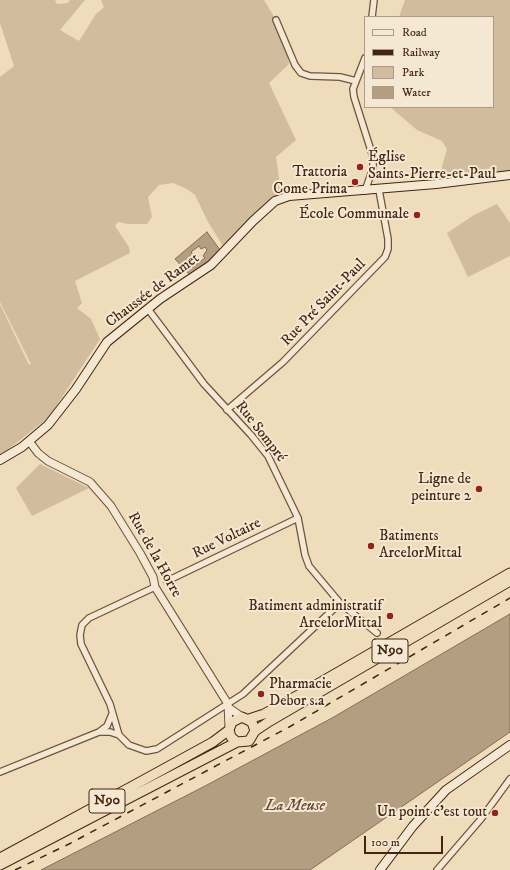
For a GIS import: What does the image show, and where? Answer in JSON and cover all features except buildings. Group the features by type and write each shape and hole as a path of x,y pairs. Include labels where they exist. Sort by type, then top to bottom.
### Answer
{"highway":[{"name":"N90","path":"246,718 264,714 510,573"},
{"name":"N90","path":"255,731 510,581"},
{"path":"246,718 254,726 255,731 249,741 237,742 231,737 229,728 235,719 246,718"},
{"name":"N90","path":"0,858 213,742 229,728"},
{"name":"N90","path":"0,865 237,742"}],"main road":[{"path":"365,191 510,175"},
{"name":"Chaussée de Ramet","path":"0,460 22,447 53,419 107,342 148,309 211,265 249,224 275,201 289,196 365,191"},
{"path":"380,870 413,826 446,790 510,745"}],"street":[{"path":"372,16 374,0"},
{"path":"276,20 295,65 301,73 310,76 340,77 356,81"},
{"path":"364,61 353,89 354,97 373,158 373,168 365,191"},
{"name":"Rue Pré Saint-Paul","path":"227,409 283,362 385,257 388,249 388,238 379,190"},
{"name":"Rue Sompré","path":"148,309 204,384 268,456 298,518 305,555 309,566 340,603 377,633"},
{"name":"Rue de la Horre","path":"29,441 44,458 90,482 111,506 140,553 153,577 155,587 228,706"},
{"name":"Rue Voltaire","path":"167,581 298,518"},
{"path":"155,587 89,618 82,625 80,635 81,644 110,704 119,735 129,745 137,750 146,752 157,749 228,706 257,682 340,603"},
{"path":"228,706 246,718"},
{"path":"228,706 229,728"},
{"path":"0,772 99,732 107,726 112,714"},
{"path":"99,732 110,732 119,735"},
{"path":"437,870 481,819 510,779"}],"green space":[{"path":"0,0 55,0 57,4 68,3 70,0 85,0 60,30 79,41 96,14 104,7 101,0 264,0 282,30 289,64 269,83 296,140 276,157 281,193 268,201 244,224 225,246 223,246 208,222 195,195 187,189 173,183 159,185 148,197 152,217 147,224 128,224 118,222 115,226 129,247 130,253 75,281 82,303 77,308 91,319 100,339 49,417 0,456 0,304 29,365 31,364 0,302 0,77 14,66 0,23"},
{"path":"405,0 510,0 510,172 438,181 447,149 442,141 417,130 391,108 494,108 494,16 399,16"},
{"path":"497,204 510,223 510,256 468,277 447,233 474,215"},
{"path":"40,464 89,488 32,516 16,488"}],"water":[{"path":"207,232 220,250 219,253 190,275 175,259","holes":["199,246 201,249 205,247 207,250 203,256 205,258 193,267 188,259 193,255 191,252"]},
{"name":"La Meuse","path":"510,614 510,732 310,870 41,870 205,786 332,718"}],"railway":[{"path":"15,870 69,844 291,726 510,598"}],"place":[{"name":"Église Saints-Pierre-et-Paul","path":"360,167"},
{"name":"Trattoria Come Prima","path":"355,182"},
{"name":"École Communale","path":"417,215"},
{"name":"Ligne de peinture 2","path":"479,489"},
{"name":"Batiments ArcelorMittal","path":"371,546"},
{"name":"Batiment administratif ArcelorMittal","path":"390,616"},
{"name":"Pharmacie Debor s.a","path":"261,694"},
{"name":"Un point c'est tout","path":"495,813"}]}
